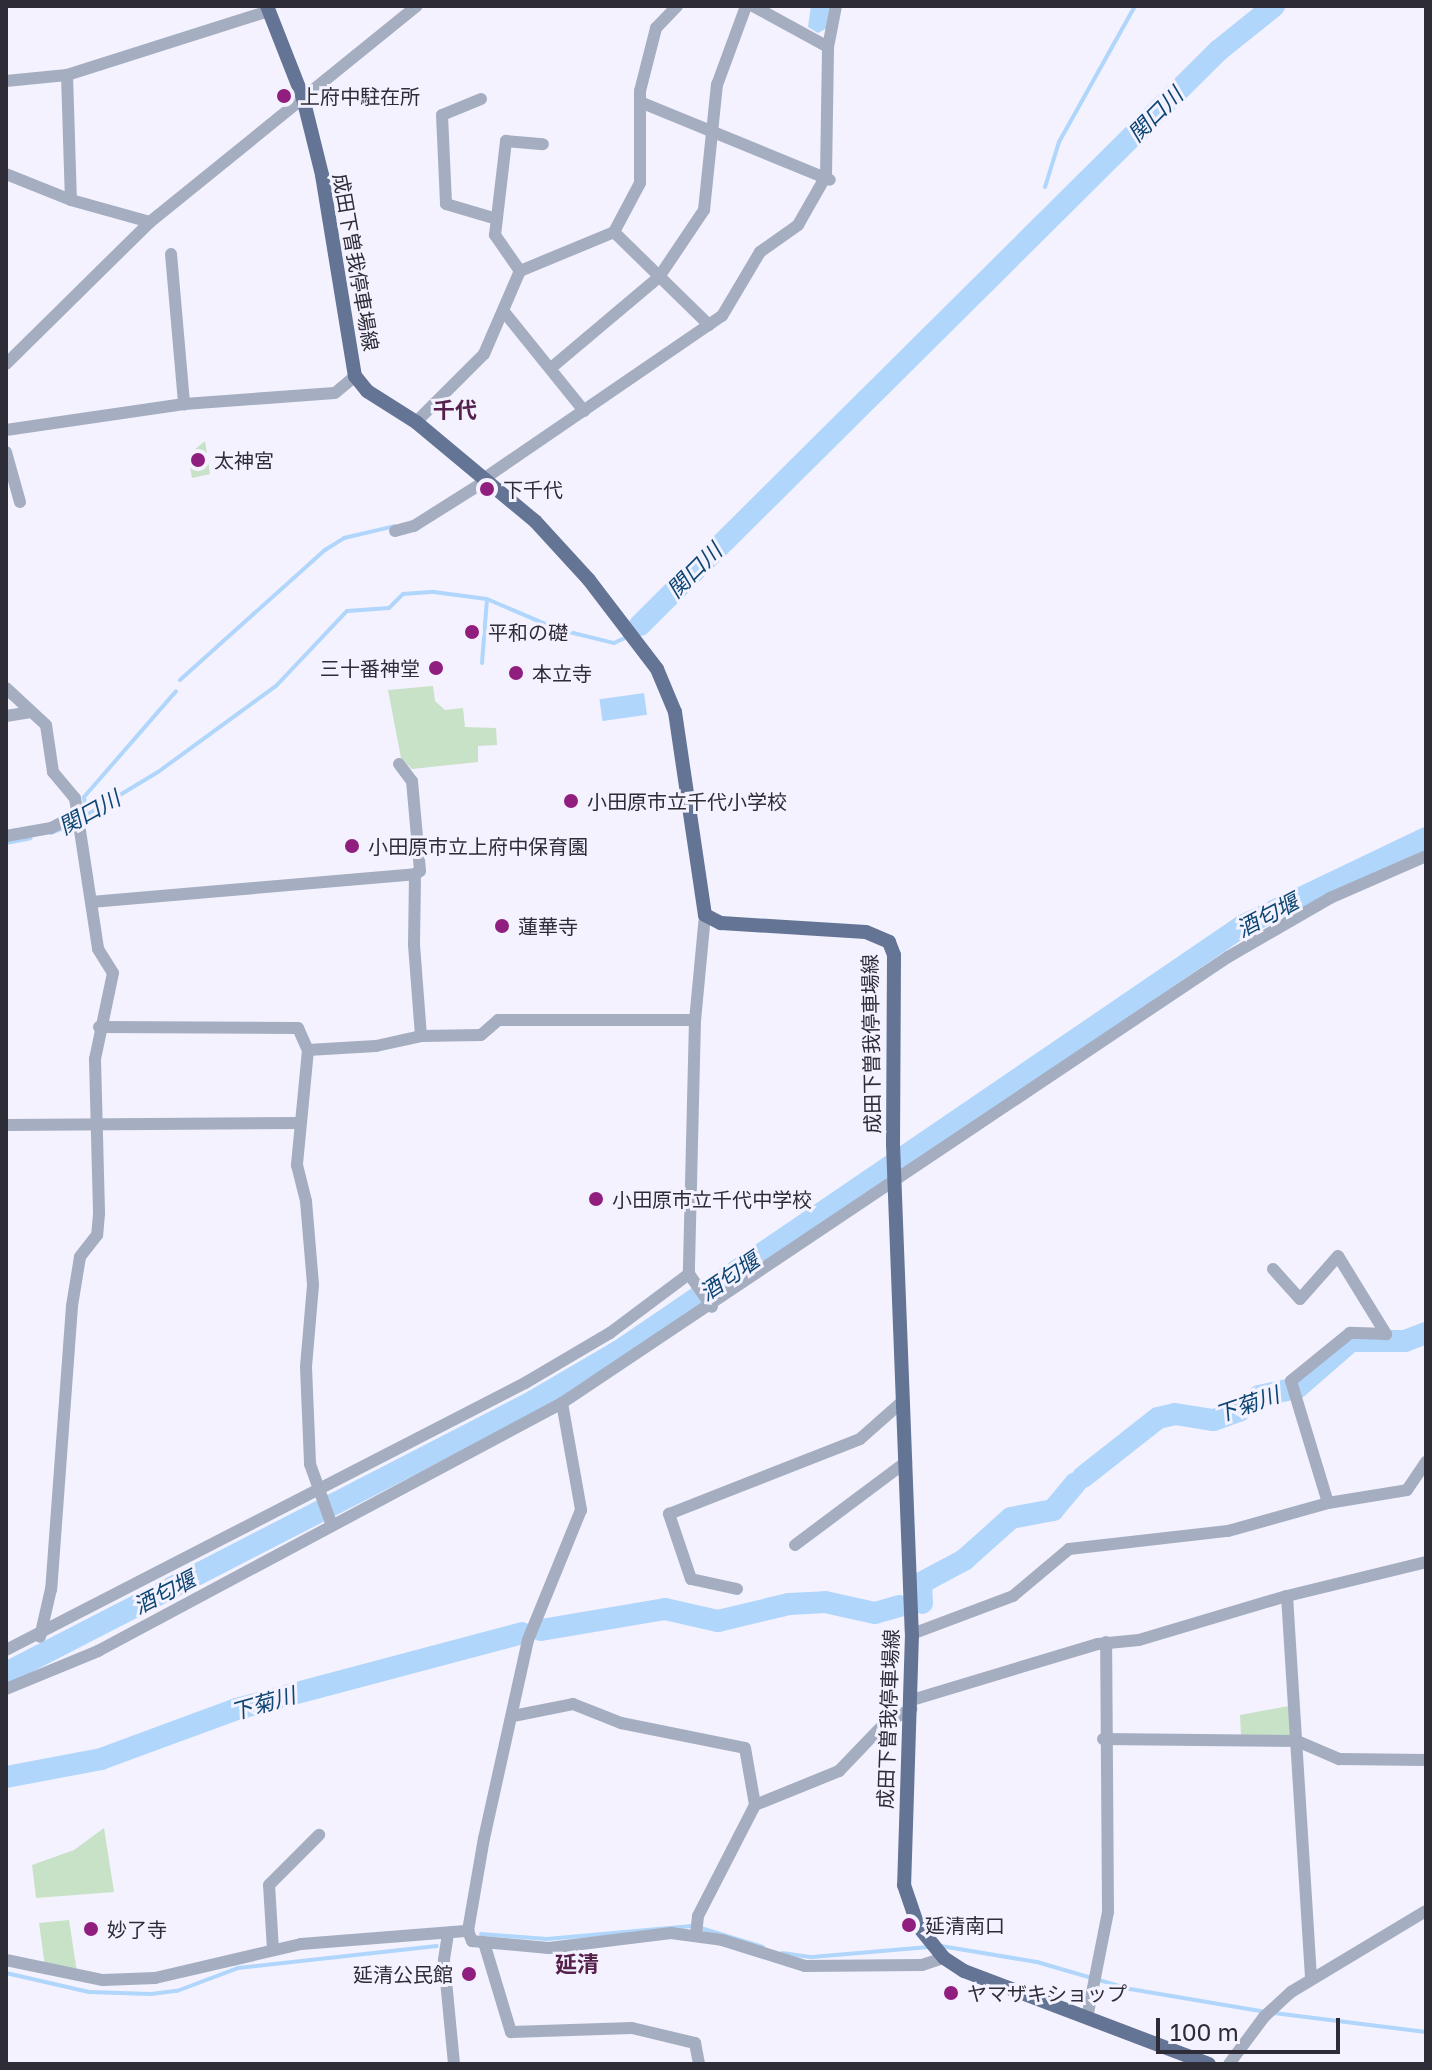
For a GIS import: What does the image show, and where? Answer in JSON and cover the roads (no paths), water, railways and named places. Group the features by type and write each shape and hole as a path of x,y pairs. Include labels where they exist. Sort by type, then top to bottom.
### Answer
{"main road":[{"name":"成田下曽我停車場線","path":"268,8 303,98 322,175 355,376 367,391 416,422 535,521 657,669 675,712 705,915 721,923 866,932 889,942 894,955 894,1183 912,1634 904,1885 928,1941 944,1958 1087,2018 1209,2064"}],"street":[{"path":"6,364 150,222 417,6"},
{"path":"416,422 484,354 505,313 520,271 614,232 640,183 640,102 656,28 677,6"},
{"path":"551,368 659,277 704,210 717,85 746,6"},
{"path":"753,6 828,47"},
{"path":"395,531 414,526 486,479 722,316 760,252 798,225 829,179 828,47 836,6"},
{"path":"6,81 67,75 268,8"},
{"path":"67,75 71,200"},
{"path":"481,99 442,115 446,204 497,219"},
{"path":"640,102 829,179"},
{"path":"520,271 495,235 506,141 543,144"},
{"path":"6,174 71,200 150,222"},
{"path":"614,232 709,325"},
{"path":"171,254 184,404"},
{"path":"505,313 584,411"},
{"path":"6,430 184,404 335,393 355,376"},
{"path":"6,452 20,502"},
{"path":"6,688 46,725 53,772 75,798 98,949 113,973 99,1027 93,1122 99,1214 97,1235 80,1257 72,1306 51,1589 40,1637"},
{"path":"6,716 31,712"},
{"path":"91,902 415,874 420,871 412,781 399,764"},
{"path":"6,836 80,819"},
{"path":"6,1689 98,1651 331,1523 562,1403 712,1307 1228,957 1330,898 1426,856"},
{"path":"415,874 421,1036"},
{"path":"705,915 695,1020 692,1278 712,1307"},
{"path":"308,1050 376,1046 421,1036 481,1035 498,1020 695,1020"},
{"path":"99,1027 298,1028 308,1050 297,1123 297,1165 306,1201 313,1285 306,1367 316,1492 331,1523"},
{"path":"6,1125 93,1122 297,1123"},
{"path":"1273,1269 1300,1299 1338,1256 1386,1334 1350,1333 1307,1374 1291,1381 1328,1503"},
{"path":"6,1650 40,1637 525,1383 610,1333 692,1278"},
{"path":"737,1589 691,1579 669,1514 860,1439 903,1401"},
{"path":"562,1403 581,1510 528,1640 468,1931 472,1941 485,1946 549,1948 697,1929 805,1966 922,1965 944,1958"},
{"path":"795,1545 906,1462"},
{"path":"912,1634 1013,1596 1069,1549 1228,1531 1328,1503 1407,1490 1426,1462"},
{"path":"755,1805 839,1771 885,1723 911,1705 1106,1642 1139,1640 1287,1596 1426,1562"},
{"path":"1287,1596 1311,1979"},
{"path":"1087,2018 1108,1912 1103,1739 1106,1642"},
{"path":"513,1716 573,1704 621,1723 745,1748 755,1805 697,1929"},
{"path":"1103,1739 1297,1741 1339,1759 1426,1760"},
{"path":"273,1950 269,1885 319,1835"},
{"path":"1229,2064 1268,2013 1311,1979 1426,1911"},
{"path":"6,1960 72,1976 137,1979 273,1950 468,1931"},
{"path":"448,1934 444,1960 454,2064"},
{"path":"485,1946 511,2032 632,2028 695,2043 699,2064"}],"water":[{"path":"811,6 831,6 827,28 818,33 808,27"},
{"path":"644,693 647,715 602,721 599,699"}],"waterway":[{"path":"1045,187 1059,142 1135,6"},
{"name":"関口川","path":"640,625 1218,51 1274,6"},
{"path":"180,680 325,550 344,538 395,526"},
{"name":"関口川","path":"80,819 158,772 276,686 347,611 389,608 403,594 434,592 487,599 557,629 614,643 627,637"},
{"path":"482,663 487,599"},
{"path":"86,816 84,797 176,691"},
{"name":"関口川","path":"51,833 69,826"},
{"name":"関口川","path":"6,843 31,838"},
{"name":"酒匂堰","path":"6,1673 530,1403 619,1351 1244,925 1426,838"},
{"name":"下菊川","path":"1297,1388 1351,1341 1405,1341 1426,1333"},
{"name":"下菊川","path":"1083,1477 1158,1418 1175,1414 1214,1420 1239,1411 1259,1396 1288,1390"},
{"name":"下菊川","path":"922,1603 921,1583 964,1560 1011,1518 1053,1510 1076,1483"},
{"name":"下菊川","path":"541,1630 665,1609 718,1621 789,1604 825,1602 875,1613 899,1606"},
{"name":"下菊川","path":"6,1777 101,1759 237,1709 522,1633"},
{"path":"481,1934 547,1939 694,1926 763,1947"},
{"path":"6,1973 89,1992 151,1994 177,1991 238,1968 437,1946"},
{"path":"941,1946 1037,1962 1130,1989 1266,2012"},
{"path":"782,1953 812,1957 929,1947"},
{"path":"1274,2013 1426,2032"}],"place":[{"name":"上府中駐在所","path":"284,96"},
{"name":"太神宮","path":"198,460"},
{"name":"下千代","path":"487,489"},
{"name":"平和の礎","path":"472,632"},
{"name":"三十番神堂","path":"436,668"},
{"name":"本立寺","path":"516,673"},
{"name":"小田原市立千代小学校","path":"571,801"},
{"name":"小田原市立上府中保育園","path":"352,846"},
{"name":"蓮華寺","path":"502,926"},
{"name":"小田原市立千代中学校","path":"596,1199"},
{"name":"延清南口","path":"909,1925"},
{"name":"妙了寺","path":"91,1929"},
{"name":"延清公民館","path":"469,1974"},
{"name":"ヤマザキショップ","path":"951,1993"}],"district":[{"name":"千代","path":"455,410"},
{"name":"延清","path":"577,1964"}]}
